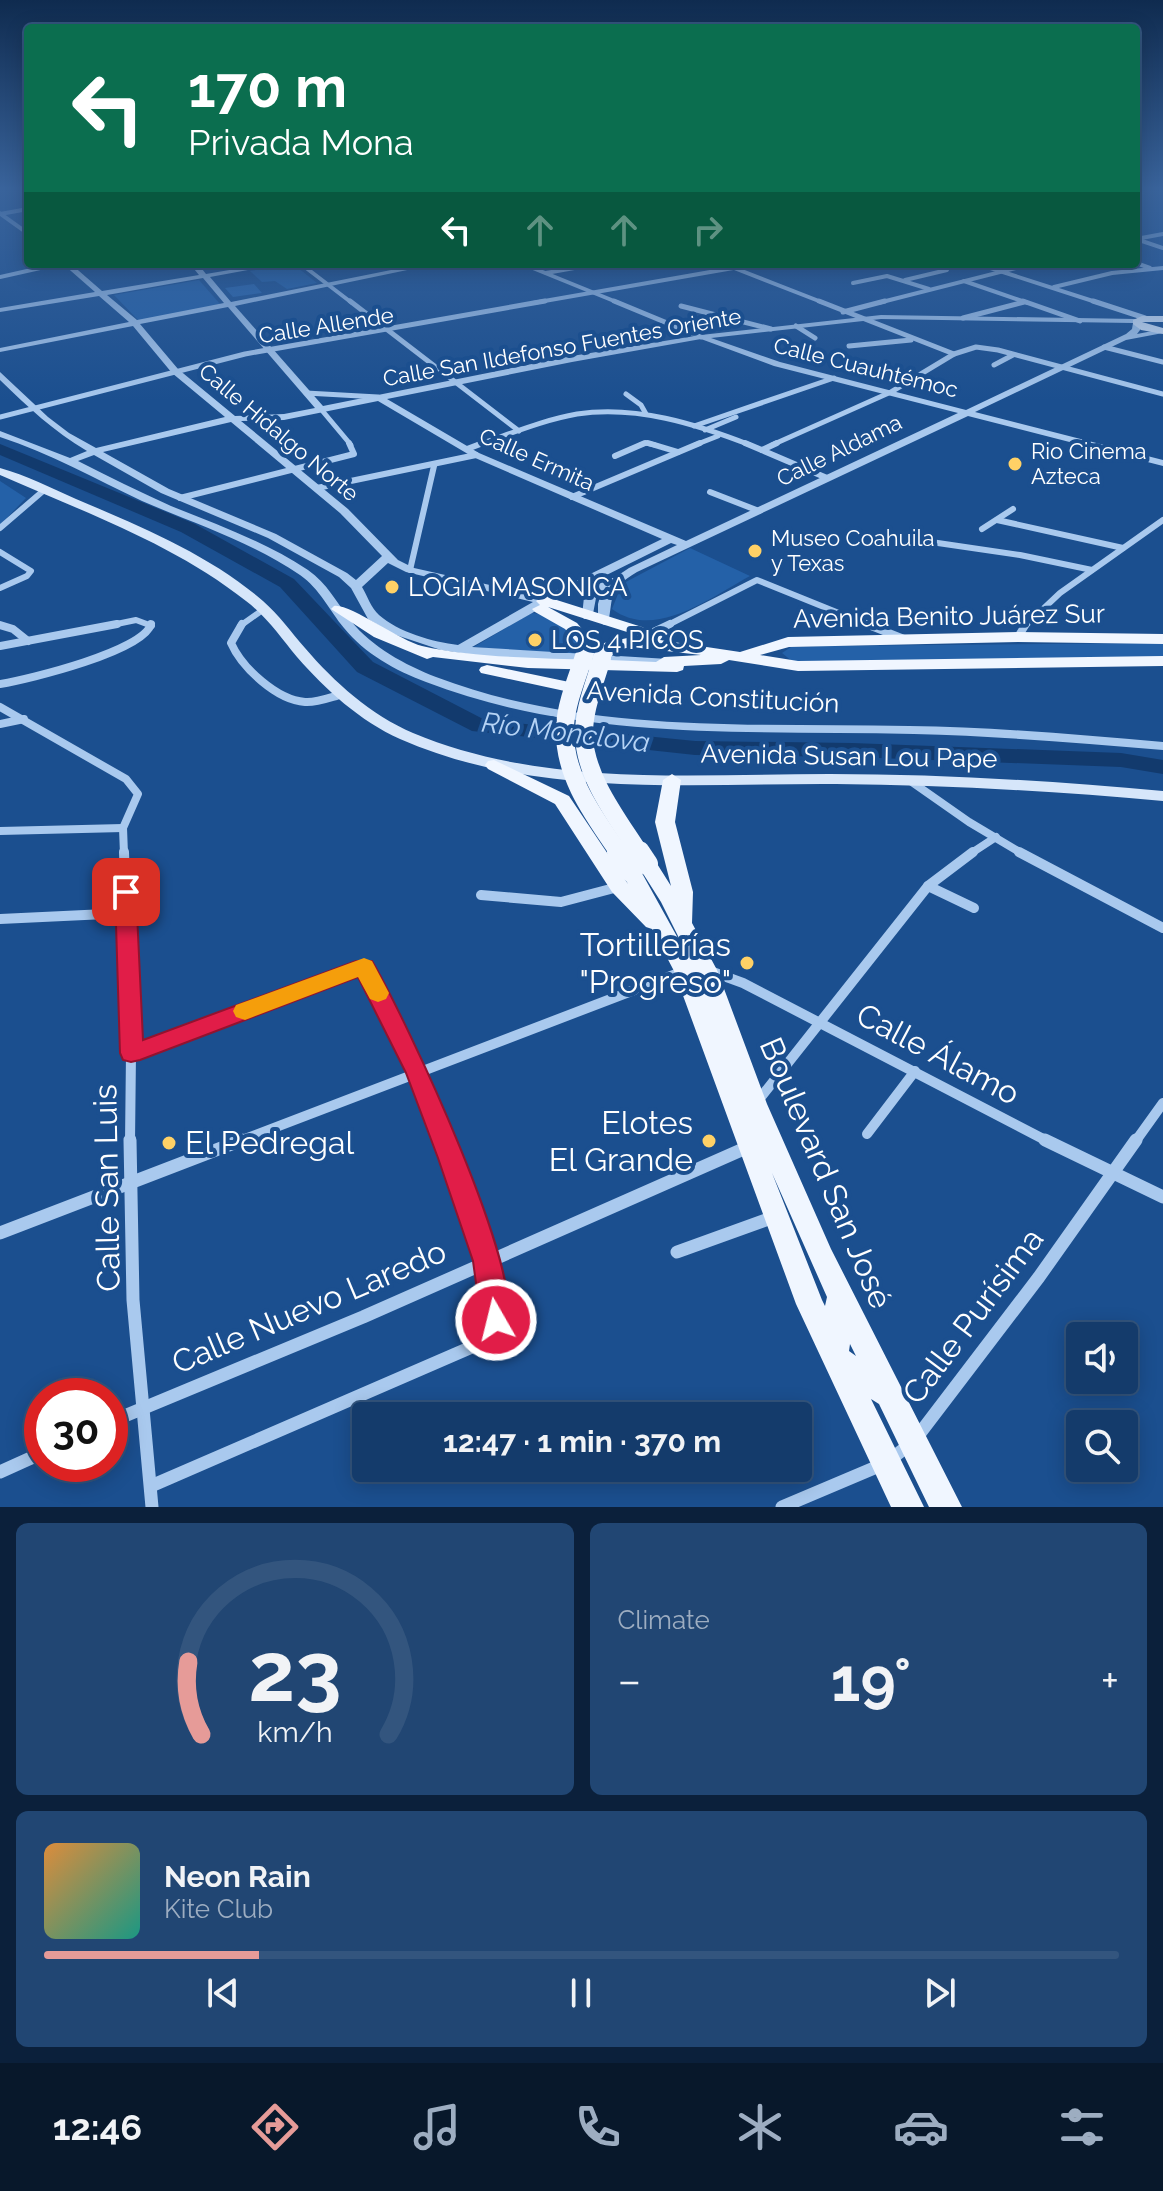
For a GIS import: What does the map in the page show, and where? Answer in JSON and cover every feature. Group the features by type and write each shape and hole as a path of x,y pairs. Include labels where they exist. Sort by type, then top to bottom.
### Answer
{"main road":[{"path":"1139,321 1163,319"},
{"path":"1139,321 1163,331"},
{"name":"Avenida Susan Lou Pape","path":"0,471 176,550 264,609 343,694 403,734 494,765 575,777 1010,783 1163,796"},
{"path":"539,604 681,645 783,644"},
{"path":"539,604 560,619 592,651"},
{"path":"339,609 417,650 448,661 574,688"},
{"path":"596,618 584,738 588,759 633,874"},
{"name":"Avenida Benito Juárez Sur","path":"737,656 783,644 1018,637 1163,639"},
{"name":"Avenida Benito Juárez Sur","path":"592,651 623,642 681,645 792,665 1163,661"},
{"path":"783,644 774,655 792,665"},
{"path":"664,662 680,657 681,645"},
{"path":"417,650 528,663 792,665"},
{"path":"592,651 574,688 564,727 568,762 579,787 633,874"},
{"path":"664,662 702,662 737,656"},
{"path":"494,765 562,800 633,874"},
{"path":"672,780 665,822 683,892 673,927"},
{"name":"Boulevard San José","path":"633,874 673,927 695,971 760,1142 946,1507"},
{"name":"Boulevard San José","path":"760,1142 776,1216 834,1358 908,1507"},
{"path":"840,1298 834,1358 890,1394"}],"street":[{"path":"1140,264 1155,269"},
{"path":"0,277 40,268"},
{"name":"Calle Hidalgo Norte","path":"72,268 135,323 175,371 344,511 388,557 410,570 539,604"},
{"path":"180,498 356,453 197,268"},
{"path":"0,310 253,268"},
{"path":"306,268 519,431"},
{"path":"0,350 412,268"},
{"name":"Calle Cuauhtémoc","path":"532,268 765,360 1163,463"},
{"path":"546,274 577,268"},
{"path":"734,268 954,354"},
{"name":"Calle Allende","path":"0,417 267,350 734,268"},
{"path":"990,268 1139,321"},
{"path":"843,312 1016,268"},
{"path":"1052,288 1112,273 1163,268"},
{"path":"905,280 947,270"},
{"path":"853,283 882,276 930,289"},
{"path":"964,281 1081,321"},
{"path":"963,318 1025,302"},
{"path":"681,306 771,329"},
{"name":"Calle San Ildefonso Fuentes Oriente","path":"245,427 320,408 701,337 860,319 1139,321"},
{"name":"Calle Aldama","path":"596,618 606,593 633,570 1122,339 1134,333 1139,321"},
{"path":"796,326 815,338"},
{"name":"Calle Aldama","path":"1122,339 1163,331"},
{"path":"849,346 916,340"},
{"path":"762,450 891,392 954,354 976,347 1163,394"},
{"path":"1104,347 1163,362"},
{"path":"994,365 1014,355"},
{"path":"0,375 66,435 180,498 272,536 335,570 356,586 367,611 377,621 409,636 460,649 546,657 664,662"},
{"path":"704,431 834,378"},
{"path":"693,427 800,391"},
{"path":"306,393 378,397"},
{"path":"626,394 641,405 646,414"},
{"name":"Calle Ermita","path":"378,397 471,452 686,545"},
{"path":"317,488 434,466 519,431 580,414 646,414 762,450 827,478"},
{"name":"Calle San Ildefonso Fuentes Oriente","path":"71,461 94,451 235,419 284,417"},
{"name":"Avenida Constitución","path":"0,434 71,461 268,552 319,584 353,631 410,670 458,689 544,709 624,721 916,730 1163,746"},
{"path":"572,497 719,435"},
{"path":"615,456 645,443 679,453"},
{"path":"410,570 434,466"},
{"path":"0,528 43,491"},
{"path":"710,492 759,511"},
{"path":"982,529 1013,509"},
{"path":"997,520 1123,548"},
{"path":"1018,637 1025,624 1092,570 1163,520"},
{"path":"460,649 539,604 672,538"},
{"path":"931,542 1020,555 1092,570"},
{"path":"0,552 31,571 0,588"},
{"path":"356,586 388,557"},
{"path":"590,597 606,582 633,570"},
{"path":"591,578 590,597 596,618"},
{"path":"649,634 750,582 762,581 907,640"},
{"path":"264,609 238,628 231,643 239,658 268,684 295,700 313,701 343,694"},
{"path":"0,646 136,620 153,624 149,632 117,648 31,680 0,684"},
{"path":"0,625 13,629 28,641"},
{"path":"0,707 25,719"},
{"path":"0,724 25,719"},
{"name":"Calle San Luis","path":"25,719 126,779 136,789 138,797 123,828 131,1053 130,1184 133,1300 152,1507"},
{"path":"908,780 942,805 996,837 1163,928"},
{"path":"0,831 123,828"},
{"path":"746,1108 822,1023 928,886 952,865 996,837"},
{"path":"481,895 561,902 633,874"},
{"path":"928,886 974,908"},
{"path":"0,919 127,913"},
{"path":"131,1053 364,966 418,1073 487,1261 496,1320 491,1333 481,1343 151,1486"},
{"path":"0,1233 695,971"},
{"name":"Calle Álamo","path":"695,971 729,977 1110,1174 1163,1197"},
{"path":"867,1134 915,1071"},
{"name":"Calle Purísima","path":"782,1507 886,1463 914,1441 1039,1277 1163,1103"},
{"name":"Calle Nuevo Laredo","path":"128,1414 363,1317 760,1142"},
{"path":"677,1252 776,1216"},
{"path":"0,1472 24,1461"}],"shaded area":[{"path":"298,268 317,283 287,289 275,281 262,282 250,271"},
{"path":"199,280 220,304 139,321 114,295"},
{"path":"0,481 26,498 0,525"},
{"path":"690,548 750,576 701,604 664,618 629,618 612,609 622,584"},
{"path":"531,613 551,619 570,633 580,644 574,655 474,647"},
{"path":"1163,643 1163,658 793,662 782,653 791,647 821,646"}],"building":[{"path":"254,284 262,293 233,297 225,288"}],"waterway":[{"name":"Río Monclova","path":"0,449 188,528 287,583 365,667 480,726 695,748 852,750 1121,760 1163,767"}],"slow traffic":[{"path":"245,1011 364,966 378,993"}],"place":[{"name":"Rio Cinema Azteca","path":"1015,464"},
{"name":"Museo Coahuila y Texas","path":"755,551"},
{"name":"LOGIA MASONICA","path":"392,587"},
{"name":"LOS 4 PICOS","path":"535,640"},
{"name":"Tortillerías \"Progreso\"","path":"747,963"},
{"name":"Elotes El Grande","path":"709,1141"},
{"name":"El Pedregal","path":"169,1143"}],"route":[{"path":"126,892 131,1053 364,966 418,1073 451,1158 487,1261 496,1320"}]}
